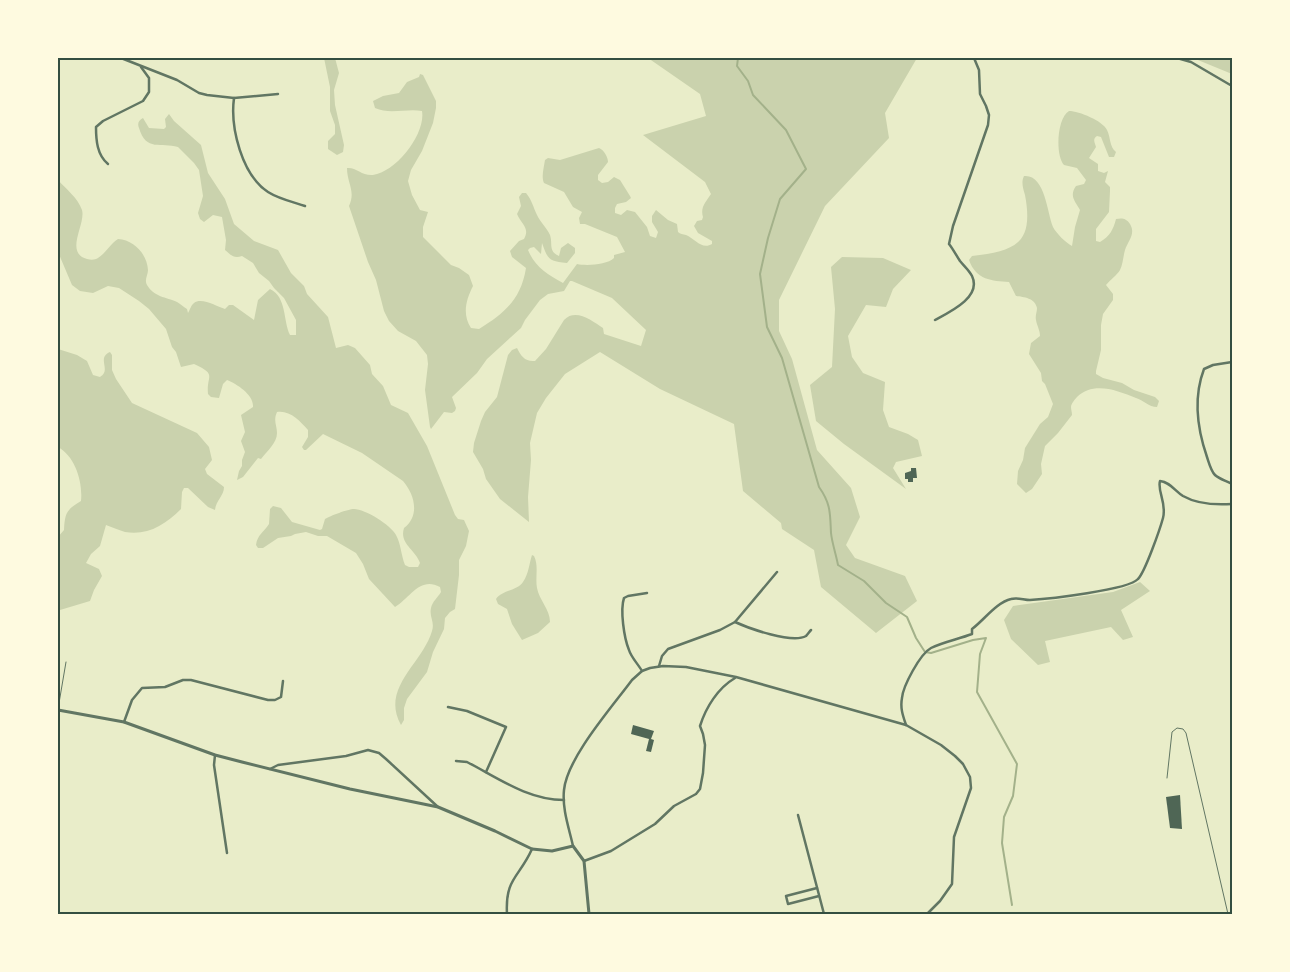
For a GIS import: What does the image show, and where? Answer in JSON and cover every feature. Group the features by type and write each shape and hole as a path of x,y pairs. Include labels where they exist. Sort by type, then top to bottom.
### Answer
{"street":[{"path":"121,58 177,80 199,93 234,98 278,94"},
{"path":"935,320 967,300 973,292 974,282 972,274 959,260 949,244 953,226 988,125 989,115 980,94 979,70 974,58"},
{"path":"1177,58 1191,62 1232,86"},
{"path":"108,164 102,160 99,152 96,127 103,121 143,101 149,92 148,78 140,66"},
{"path":"234,98 232,110 236,136 244,162 250,172 268,192 305,206"},
{"path":"1232,362 1213,365 1204,369 1197,396 1197,410 1205,452 1212,471 1216,476 1232,484"},
{"path":"906,725 901,711 902,696 906,684 921,657 932,648 972,634 972,629 1002,603 1011,599 1030,600 1110,590 1138,579 1150,555 1164,517 1164,501 1160,481 1163,481 1180,494 1194,500 1232,504"},
{"path":"659,666 662,656 668,650 720,630 734,622 777,572"},
{"path":"642,671 629,650 624,629 622,604 624,598 628,596 647,593"},
{"path":"734,622 751,629 782,637 807,636 811,630"},
{"path":"588,914 584,861 573,846 565,814 564,789 567,774 581,750 632,680 642,671 659,666 686,668 736,677 906,725 942,745 955,756 963,764 970,777 971,788 954,837 952,884 940,901 927,914"},
{"path":"584,861 611,851 655,824 674,806 696,794 700,789 703,773 705,745 700,726 705,710 726,683 736,677"},
{"path":"124,722 132,700 142,688 165,687 183,680 191,680 268,700 275,700 281,697 284,681"},
{"path":"448,707 467,711 506,727 486,772"},
{"path":"58,710 124,722 215,755 350,789 438,807 486,826 532,849 552,851 573,846"},
{"path":"270,769 278,764 346,756 368,750 379,753 438,807"},
{"path":"215,755 214,765 227,853"},
{"path":"456,761 467,762 526,793 544,798 564,800"},
{"path":"798,815 824,914"},
{"path":"507,914 506,900 512,880 532,849"},
{"path":"817,888 786,896 788,904 819,896"}],"lane":[{"path":"58,710 66,662"},
{"path":"1167,778 1172,732 1177,728 1183,729 1186,733 1228,914"}],"green space":[{"path":"324,58 335,58 339,73 334,90 335,105 344,145 343,152 337,155 328,149 328,141 335,134 335,125 330,111 330,87"},
{"path":"648,58 917,58 885,113 889,138 825,206 779,300 779,331 792,359 817,450 851,488 860,517 846,545 855,558 905,576 917,601 876,633 821,587 814,550 782,529 781,523 743,491 734,424 660,389 600,352 565,374 537,413 530,443 529,522 500,499 486,479 483,469 473,452 481,421 485,412 497,397 508,355 517,348 524,358 529,361 535,361 546,349 564,320 574,315 579,315 594,322 603,328 604,334 641,346 646,330 612,298 572,281 570,281 564,291 548,294 540,300 521,328 487,359 477,373 452,397 456,408 455,411 452,413 444,412 431,429 425,390 428,364 427,355 416,341 398,331 389,321 384,311 376,280 349,206 352,196 347,168 373,175 391,167 408,150 419,130 422,111 381,110 375,108 373,101 383,96 399,93 407,82 419,77 420,74 423,75 436,101 436,108 433,123 422,151 411,170 408,181 412,195 420,210 428,212 423,227 423,237 451,265 469,275 473,286 468,296 466,312 471,328 479,329 504,311 516,297 524,279 526,268 512,257 510,251 526,235 526,229 517,214 521,206 519,197 522,193 526,193 538,218 549,232 553,252 559,256 561,248 568,243 575,248 575,253 567,263 550,259 542,243 541,254 534,247 528,250 538,266 557,280 563,283 577,264 602,264 614,258 614,255 625,252 617,237 585,224 580,224 579,218 582,212 573,207 564,192 544,183 543,169 545,160 548,158 560,160 599,148 603,150 608,162 598,175 598,180 602,183 608,182 614,177 620,180 631,198 626,202 617,204 615,213 621,215 627,210 635,212 647,227 650,236 656,238 658,232 652,222 652,216 656,210 668,220 677,224 679,233 705,246 712,244 712,241 698,233 694,226 697,221 702,220 703,207 711,194 705,182 643,135 706,116 700,94"},
{"path":"1193,58 1232,58 1232,74"},
{"path":"1069,111 1084,115 1101,123 1107,130 1112,147 1116,152 1114,157 1109,157 1101,137 1097,136 1095,138 1096,147 1089,158 1098,164 1098,171 1104,173 1108,171 1105,182 1110,187 1109,212 1096,229 1096,241 1100,242 1109,235 1116,219 1127,221 1132,228 1131,237 1125,250 1120,270 1106,285 1113,294 1113,300 1103,314 1101,350 1096,374 1155,397 1159,401 1157,407 1154,407 1121,392 1105,388 1090,389 1083,392 1072,404 1072,415 1045,446 1041,464 1042,474 1032,489 1026,493 1017,484 1018,471 1023,460 1025,448 1040,424 1048,417 1053,404 1042,381 1041,373 1029,354 1031,343 1040,336 1036,318 1037,308 1032,300 1016,296 1009,282 991,280 980,275 972,267 969,260 972,256 1000,251 1010,247 1018,242 1024,234 1027,224 1027,211 1023,185 1024,176 1031,177 1037,181 1044,195 1053,227 1061,238 1072,246 1080,210 1073,193 1076,186 1084,184 1086,180 1077,168 1064,165 1059,153 1060,129 1065,115"},
{"path":"169,114 174,121 201,145 208,173 225,199 234,224 254,241 278,250 291,273 304,286 307,294 328,317 336,348 348,345 355,348 370,365 372,374 383,386 391,405 408,413 427,446 455,515 458,519 464,520 469,531 466,546 459,560 455,609 445,618 444,629 433,652 427,672 407,699 404,708 404,720 401,725 396,712 396,699 399,687 427,643 432,631 431,608 441,592 440,587 433,584 421,586 395,607 369,579 356,553 327,536 318,536 306,532 278,538 263,548 258,548 256,545 259,536 269,524 270,509 273,506 281,508 292,522 320,530 325,519 354,509 371,515 389,527 398,538 405,565 418,567 420,563 418,558 406,542 403,534 404,528 412,518 414,505 413,499 403,481 362,453 323,434 304,450 302,447 308,437 308,430 294,417 282,412 277,412 276,415 277,437 274,444 261,459 258,458 243,477 237,480 245,452 241,441 245,432 241,415 253,407 248,394 227,380 223,384 219,398 211,397 208,394 208,373 194,364 181,367 166,329 149,309 119,288 108,286 93,293 80,291 72,285 58,252 58,180 75,198 82,210 76,245 80,256 91,260 96,259 118,239 129,242 139,249 145,259 148,270 146,281 150,289 178,303 187,309 188,313 193,304 201,301 225,309 229,305 233,305 254,320 258,300 270,289 282,303 290,335 296,335 296,320 284,298 259,273 253,263 242,256 233,256 225,250 226,240 222,217 213,215 204,222 200,219 198,213 203,196 199,170 194,163 178,147 155,145 142,136 138,125 140,120 143,118 149,128 164,129 166,127 165,119"},
{"path":"842,257 883,258 911,270 893,289 886,307 866,305 848,336 852,357 863,373 885,382 883,410 889,427 918,440 922,456 896,462 893,468 906,489 816,421 810,385 832,367 835,309 831,267"},
{"path":"58,349 77,355 87,361 93,375 100,377 105,371 104,357 110,352 112,355 112,370 132,403 197,433 209,447 212,460 205,469 207,474 224,487 215,510 208,507 188,488 184,488 181,509 169,520 155,528 133,533 106,525 100,546 91,554 86,563 99,569 102,576 90,601 60,610 58,609 58,537 64,530 67,512 81,501 81,486 73,463 64,451 58,447"},
{"path":"532,555 536,564 538,592 550,617 550,622 538,633 522,640 512,624 507,609 498,604 496,599 523,582 528,572"},
{"path":"1140,582 1150,591 1121,610 1133,637 1123,640 1111,627 1045,641 1050,662 1038,665 1011,639 1004,620 1013,606 1113,592"}],"building":[{"path":"911,468 916,468 917,478 913,478 913,482 908,482 908,479 905,479 905,473 911,471"},
{"path":"633,725 654,731 651,739 654,740 651,752 646,751 649,739 631,734"},
{"path":"1180,795 1182,829 1170,828 1166,797"}],"waterway":[{"path":"738,58 737,66 748,81 753,95 786,130 806,169 780,199 768,238 760,274 767,327 782,358 819,487 828,504 838,565 864,581 886,603 907,617 916,638 925,652 931,653 986,638 980,654 977,692 1017,764 1013,796 1004,817 1002,843 1012,905"}]}
